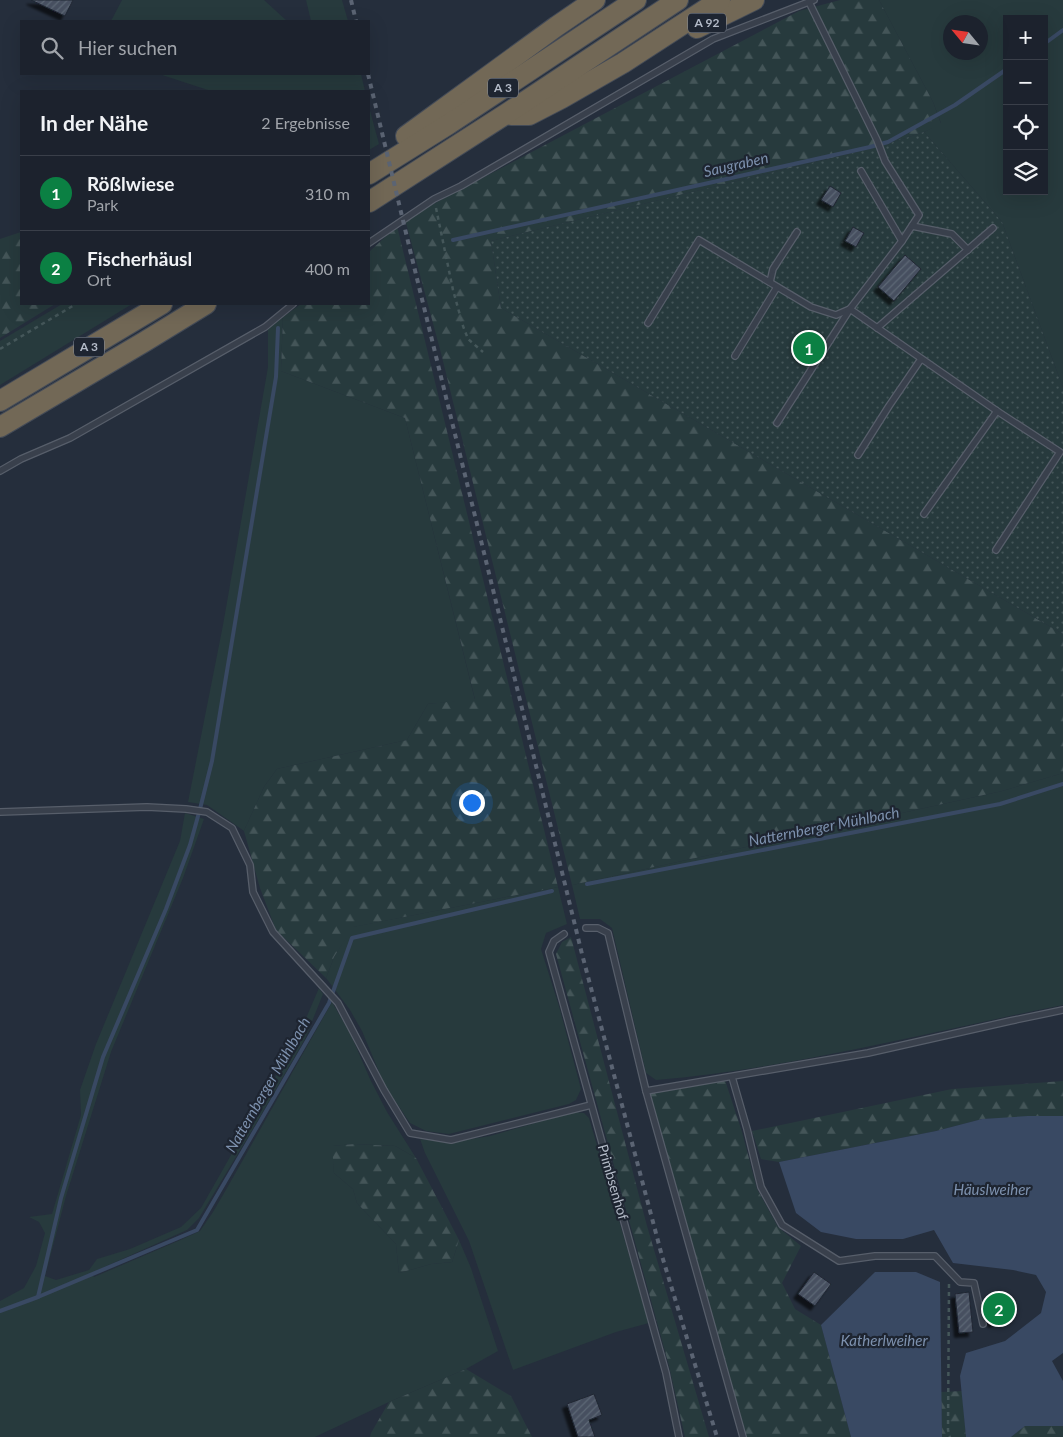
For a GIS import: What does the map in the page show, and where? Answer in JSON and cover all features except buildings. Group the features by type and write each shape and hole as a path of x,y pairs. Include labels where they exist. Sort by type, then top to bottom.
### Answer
{"highway":[{"name":"A 3","path":"558,26 566,11 578,0"},
{"name":"A 3","path":"370,161 596,0"},
{"name":"A 3","path":"370,173 449,124 636,0"},
{"name":"A 3","path":"370,201 678,0"},
{"name":"A 3","path":"506,114 529,115 585,85 658,41 720,0"},
{"name":"A 92","path":"658,41 673,40 754,0"},
{"name":"A 3","path":"0,401 160,305"},
{"name":"A 3","path":"0,427 204,305"}],"lane":[{"path":"370,242 434,199 461,186 712,39 812,1 885,161 919,215 902,241 850,309 777,423"},
{"path":"861,171 902,241"},
{"path":"912,226 952,234 968,250"},
{"path":"877,328 993,228"},
{"path":"770,282 773,268 797,232"},
{"path":"648,322 699,240 811,307 836,316 850,309"},
{"path":"735,356 777,287"},
{"path":"0,471 21,459 79,433 265,327 293,305"},
{"path":"850,309 997,411 1060,452 996,550"},
{"path":"858,454 921,358"},
{"path":"924,514 997,411"},
{"path":"0,812 147,807 186,809 207,812 232,828 250,865 253,892 273,932 338,1003 384,1090 410,1133 451,1140 591,1105"},
{"path":"586,928 598,928 608,933 646,1091 743,1437"},
{"name":"Primbsenhof","path":"564,934 554,941 549,952 666,1373 679,1437"},
{"path":"646,1091 868,1052 1063,1010"},
{"path":"732,1077 761,1186 782,1225 839,1261 875,1256 935,1256 960,1282 974,1283 983,1324"}],"path":[{"path":"434,199 453,290 463,326 468,339 483,352"},
{"path":"0,349 74,305"},
{"path":"949,1271 948,1430 950,1437"}],"green space":[{"path":"122,0 264,0 286,20 112,20"},
{"path":"306,0 342,0 348,20 311,20"},
{"path":"840,0 879,0 933,102 941,124 924,132 881,146 491,241 501,308 1063,634 1063,773 1002,791 572,885 441,353 405,219 799,11"},
{"path":"879,0 1063,0 1063,388 1002,222 924,132 941,123 933,102"},
{"path":"162,75 361,75 365,90 208,90"},
{"path":"370,111 379,144 370,149"},
{"path":"924,132 1002,222 1063,388 1063,634 501,308 491,241 881,146"},
{"path":"397,226 558,887 353,927 334,957 326,978 276,930 260,888 244,831 264,787 277,769 407,740 428,704 475,699 405,418 281,371 283,317 300,305 370,305 370,251"},
{"path":"20,232 20,305 53,305 0,338 0,239"},
{"path":"60,305 130,305 0,385 0,341"},
{"path":"283,317 281,371 405,418 475,700 428,704 407,740 277,769 264,787 244,831 207,805 188,802 223,625 268,367 268,329"},
{"path":"1063,773 1063,1005 861,1048 759,1067 656,1080 646,1073 612,928 600,919 580,919 572,885 1002,791"},
{"path":"185,813 204,819 183,878 111,1052 66,1196 45,1276 56,1280 89,1270 97,1259 130,1249 181,1227 201,1208 298,1037 319,988 323,994 305,1039 199,1218 187,1230 91,1273 94,1277 200,1231 227,1188 332,1002 351,1035 387,1112 416,1158 395,1146 354,1144 333,1146 334,1173 353,1189 357,1203 396,1244 399,1273 431,1264 452,1262 459,1240 471,1268 498,1351 466,1369 389,1402 315,1437 0,1437 0,1301 24,1288 36,1266 45,1233 39,1222 29,1217 52,1214 81,1115 80,1090 96,1044 180,841"},
{"path":"558,887 567,924 546,933 541,949 559,1006 581,1089 576,1100 569,1104 449,1134 426,1131 410,1123 385,1086 362,1031 350,1010 326,978 334,957 352,927"},
{"path":"571,937 647,1226 709,1437 685,1437 669,1366 556,954 562,942"},
{"path":"725,1080 742,1132 757,1189 778,1227 801,1246 782,1283 795,1309 821,1325 851,1437 743,1437 646,1091"},
{"path":"1063,1081 1063,1116 982,1119 936,1131 779,1162 761,1159 752,1131 952,1089"},
{"path":"574,1112 584,1113 589,1118 649,1323 616,1332 513,1370 469,1241 425,1153 420,1139 447,1142 490,1136"},
{"path":"354,1144 395,1146 416,1158 459,1240 452,1262 431,1264 399,1273 396,1244 357,1203 353,1189 334,1173 332,1146"},
{"path":"466,1369 511,1396 532,1437 370,1437 389,1402"},
{"path":"962,1391 966,1437 942,1437 941,1392"},
{"path":"1025,1426 1063,1426 1063,1437 1011,1437"}],"water":[{"name":"Häuslweiher","path":"1063,1116 1063,1353 1052,1361 1063,1381 1063,1426 1025,1426 1011,1437 966,1437 960,1376 966,1353 1005,1341 1041,1313 1046,1292 1036,1275 1013,1270 953,1263 934,1230 903,1239 856,1239 821,1232 796,1213 779,1162 936,1131 982,1119"},
{"name":"Katherlweiher","path":"875,1272 916,1272 940,1282 942,1437 851,1437 821,1325"}],"waterway":[{"name":"Saugraben","path":"1048,41 1063,30"},
{"name":"Saugraben","path":"453,240 888,142 955,105 1003,72"},
{"path":"38,1297 61,1198 103,1057 166,909 190,845 212,761 276,377 278,328"},
{"name":"Natternberger Mühlbach","path":"587,884 1000,804 1063,784"},
{"name":"Natternberger Mühlbach","path":"0,1311 38,1297 197,1230 329,1003 352,938 552,891"}],"railway":[{"path":"351,0 356,20"},
{"path":"368,75 582,954 662,1256 717,1437"}],"place":[{"name":"Rößlwiese","path":"809,348"},
{"name":"Fischerhäusl","path":"999,1309"}]}
